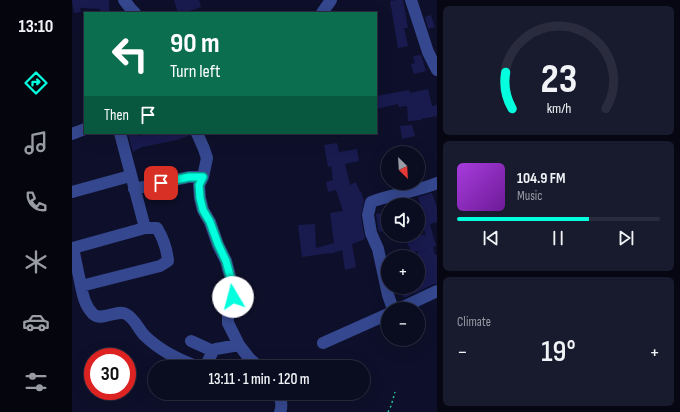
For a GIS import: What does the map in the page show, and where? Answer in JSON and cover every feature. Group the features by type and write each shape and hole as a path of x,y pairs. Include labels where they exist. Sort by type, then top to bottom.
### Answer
{"street":[{"path":"124,0 134,12"},
{"path":"323,12 331,0"},
{"path":"410,0 428,52 437,70"},
{"path":"72,134 84,130"},
{"path":"120,134 130,176 145,228"},
{"path":"197,134 207,158 203,177 199,185 200,198 203,210 210,222 226,261 233,287 233,297 228,315 228,323 239,344 251,360"},
{"path":"72,192 130,176"},
{"path":"134,189 189,177 203,177"},
{"path":"390,302 378,249 371,233 368,215 370,202 418,190 437,183"},
{"path":"81,286 160,266 168,261 168,255 162,236 157,228 145,228 72,248 85,304 95,315 99,317 122,313 127,315 143,334 160,348 181,360"},
{"path":"414,302 437,291"},
{"path":"323,343 381,317"},
{"path":"191,341 213,351"},
{"path":"208,360 213,351 216,349 239,344"},
{"path":"280,412 281,400"}],"path":[{"path":"388,412 395,392"}],"building":[{"path":"72,0 109,0 109,11 80,8 81,12 74,13"},
{"path":"174,0 199,0 201,7 186,12 178,12"},
{"path":"403,0 408,28 404,28 408,46 398,48 390,1"},
{"path":"431,15 435,27 428,29 425,17"},
{"path":"421,55 426,71 414,74 411,64 415,63 413,56"},
{"path":"428,89 432,106 437,105 437,116 421,120 408,121 407,106 399,107 398,104 377,109 377,96 409,90 410,93"},
{"path":"412,125 415,136 402,139 400,126"},
{"path":"128,134 138,134 139,136 150,134 190,134 177,140 142,147 133,152"},
{"path":"337,143 339,152 357,149 359,161 345,164 350,185 356,182 364,201 361,216 365,239 352,244 356,267 345,270 342,250 330,254 302,257 298,225 315,224 316,248 334,243 330,213 343,211 336,190 328,192 326,182 333,180 331,166 328,167 324,145"},
{"path":"432,193 437,208 437,222 430,224 436,246 433,247 435,255 437,255 437,284 425,288 425,250 410,250 407,243 425,242 425,198 418,197"},
{"path":"381,213 381,231 379,232 376,214"},
{"path":"403,294 413,294 404,298"}],"route":[{"path":"161,183 189,177 203,177 199,185 203,210 210,222 226,261 233,287 233,297"}]}
